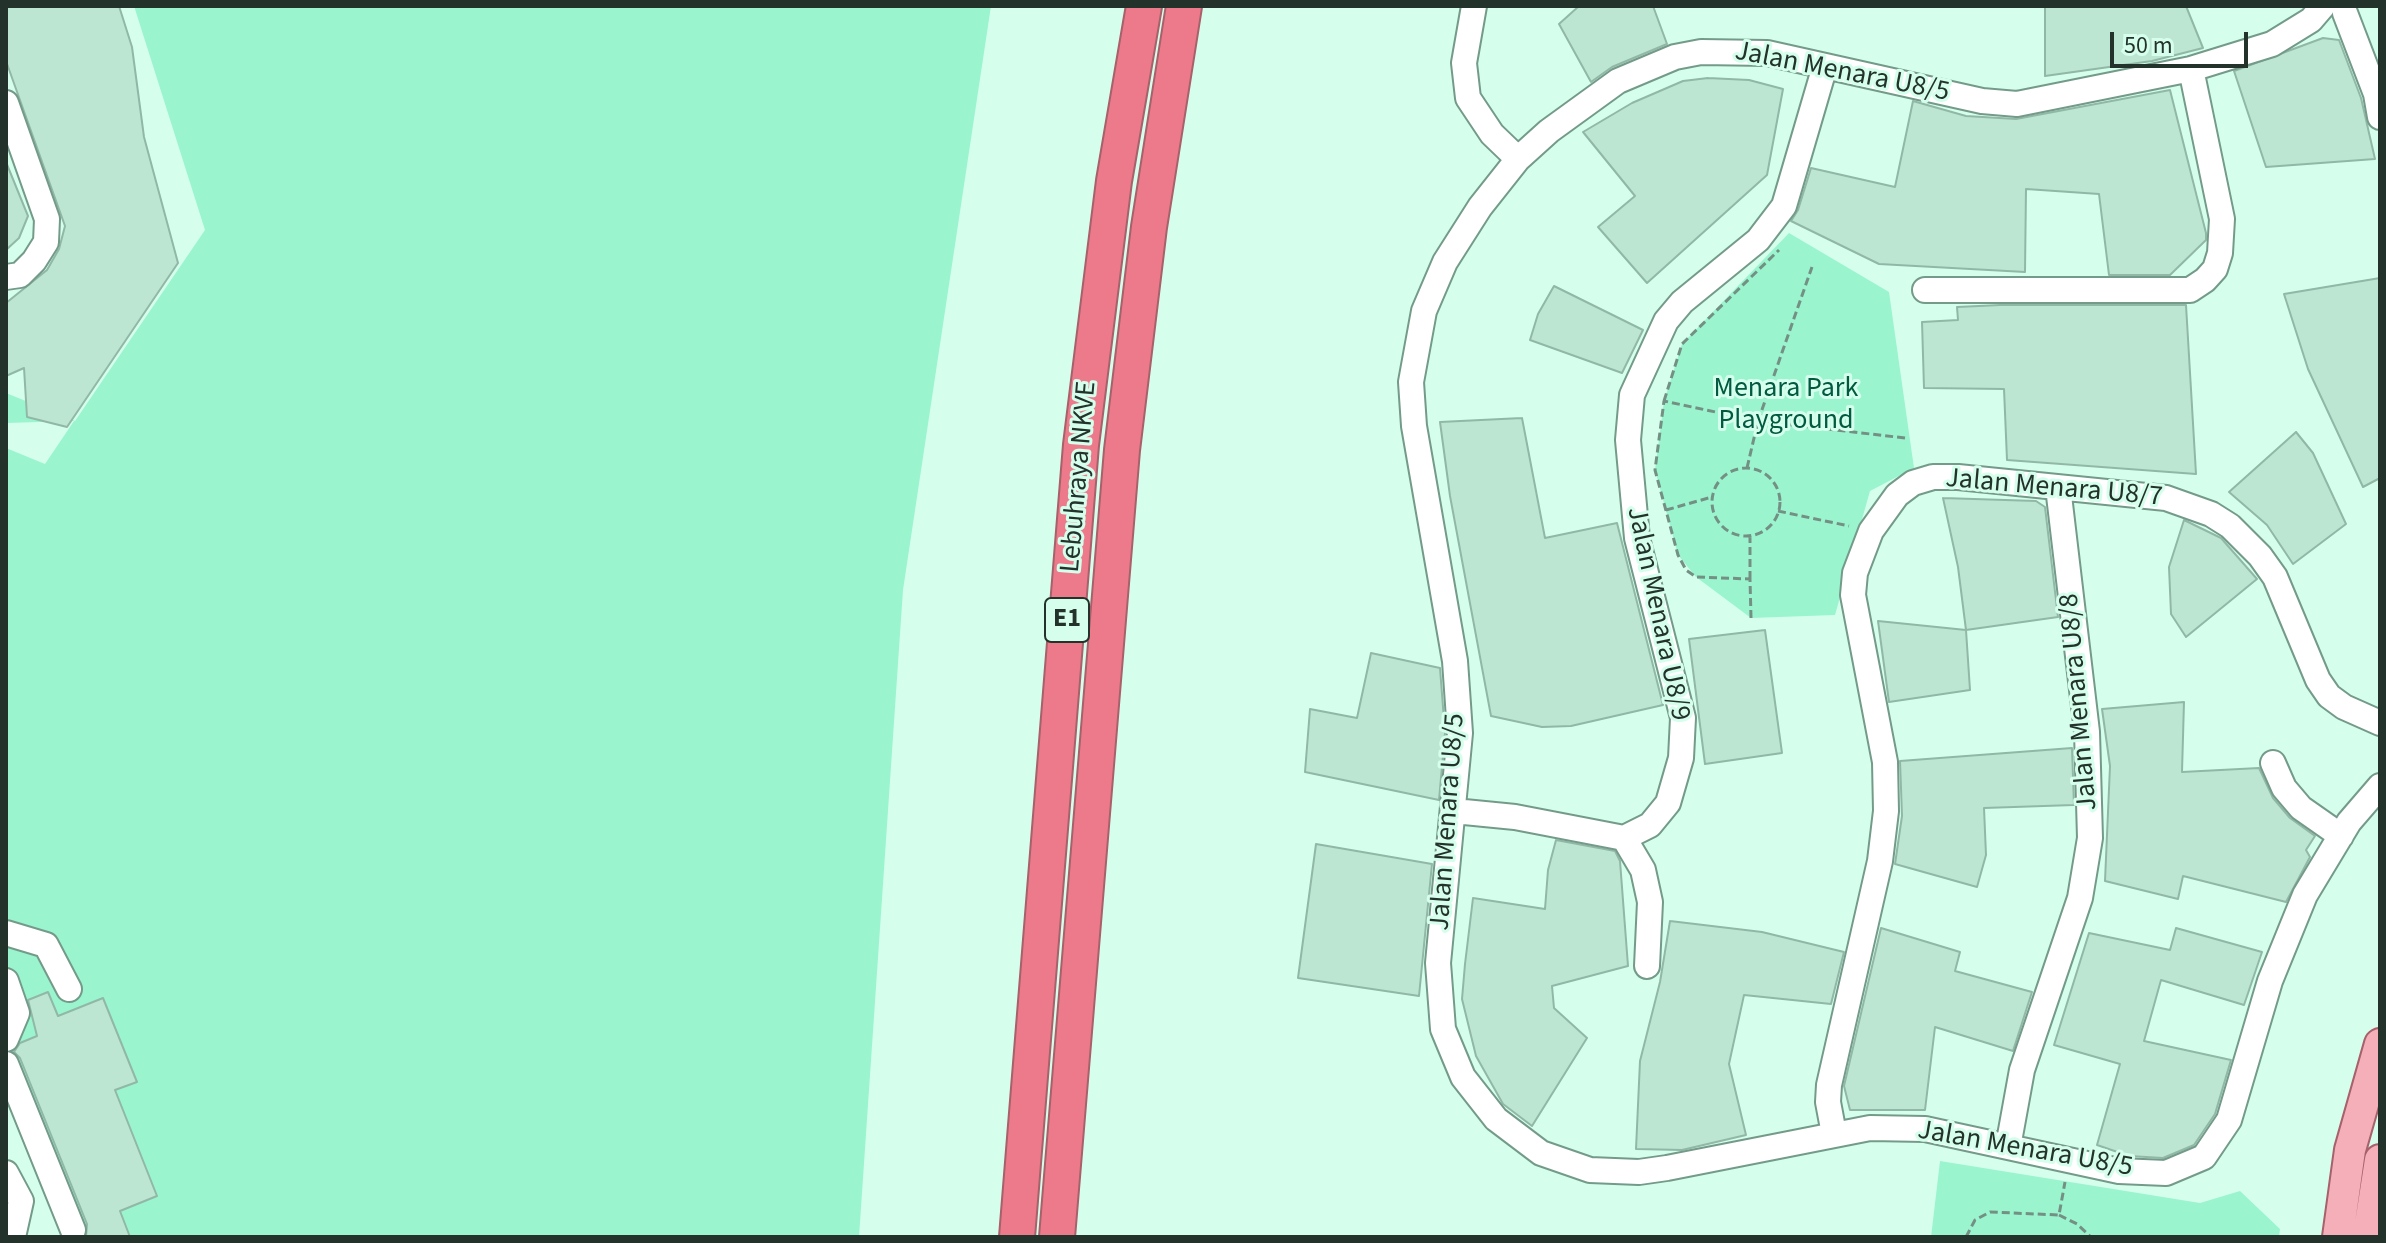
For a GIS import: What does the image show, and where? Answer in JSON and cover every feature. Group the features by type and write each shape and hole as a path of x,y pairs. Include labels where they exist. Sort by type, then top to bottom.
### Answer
{"highway":[{"name":"Lebuhraya NKVE","path":"1017,1237 1081,445 1114,181 1144,6"},
{"name":"Lebuhraya NKVE","path":"1057,1237 1122,450 1149,227 1184,6"}],"main road":[{"path":"2338,1237 2350,1150 2380,1044"},
{"path":"2368,1237 2380,1160"}],"street":[{"path":"1474,6 1464,63 1468,98 1492,134 1518,159"},
{"name":"Jalan Menara U8/5","path":"2380,117 2376,94 2336,8 2272,44 2191,69 2017,104 1982,101 1749,51 1725,50 1675,57 1618,81 1594,96 1518,159 1480,207 1445,262 1424,311 1413,361 1414,426 1455,661 1460,733 1438,963 1443,1029 1463,1077 1479,1100 1515,1136 1564,1163 1590,1170 1639,1172 1870,1128 1925,1129 2119,1171 2166,1173 2187,1167 2211,1148 2233,1109 2284,944 2305,895 2341,836 2380,786"},
{"name":"Jalan Menara U8/9","path":"1624,838 1650,825 1668,803 1681,758 1683,718 1637,538 1628,440 1632,395 1666,321 1682,302 1758,240 1784,206 1825,66"},
{"path":"1925,290 2190,290 2205,280 2215,269 2220,253 2222,219 2191,69"},
{"path":"6,103 47,219 46,242 34,261 20,275 6,277"},
{"name":"Jalan Menara U8/7","path":"1834,1134 1828,1102 1829,1085 1880,861 1886,811 1885,762 1853,595 1855,573 1871,531 1897,495 1913,483 1933,477 2166,498 2190,504 2230,526 2260,556 2275,577 2318,680 2329,696 2344,707 2380,723"},
{"name":"Jalan Menara U8/8","path":"2008,1147 2022,1070 2080,898 2090,838 2087,732 2058,487"},
{"path":"2273,763 2284,788 2301,808 2341,836"},
{"path":"1454,811 1515,817 1624,838 1643,870 1650,902 1647,966"},
{"path":"6,933 46,945 69,989"},
{"path":"6,981 17,1013 6,1039"},
{"path":"6,1064 73,1230"},
{"path":"6,1173 21,1201 13,1237"}],"path":[{"path":"1750,579 1696,577 1686,570 1664,511 1655,470 1664,401 1682,344 1770,262 1784,243"},
{"path":"1747,468 1758,421 1812,267"},
{"path":"1664,401 1758,421 1905,438"},
{"path":"1747,468 1763,473 1775,485 1778,511 1768,528 1750,536 1725,529 1714,515 1712,497 1724,476 1747,468"},
{"path":"1664,511 1712,497"},
{"path":"1778,511 1871,531"},
{"path":"1750,536 1751,618"},
{"path":"2059,1215 2068,1160"},
{"path":"1966,1237 1975,1220 1990,1212 2059,1215 2077,1224 2091,1237"}],"green space":[{"path":"134,6 991,6 903,590 859,1237 67,1237 49,1195 45,1197 6,1100 6,448 45,464 74,421 6,423 6,393 75,421 205,230"},
{"name":"Menara Park Playground","path":"1789,233 1889,292 1914,468 1870,491 1835,615 1751,618 1696,577 1678,555 1655,470 1664,401 1682,344"},
{"path":"1940,1161 2200,1203 2240,1191 2280,1229 2279,1237 1931,1237"}],"building":[{"path":"6,6 119,6 132,47 144,137 178,263 67,427 27,417 24,368 6,376 6,303 47,270 59,249 65,226 6,61"},
{"path":"1579,6 1653,6 1667,44 1612,67 1591,82 1559,24"},
{"path":"2045,6 2186,6 2203,48 2152,61 2045,76"},
{"path":"2323,38 2339,40 2361,98 2375,159 2266,167 2234,71"},
{"path":"1708,78 1749,80 1783,89 1767,175 1647,283 1598,227 1635,196 1583,132 1632,103 1683,81"},
{"path":"2170,90 2206,240 2170,275 2109,275 2099,194 2026,189 2025,272 1879,264 1791,221 1798,210 1811,168 1895,187 1913,101 1966,116 2016,119"},
{"path":"6,162 28,216 19,238 6,250"},
{"path":"2380,278 2380,478 2363,487 2308,369 2284,294"},
{"path":"1554,286 1643,330 1622,373 1530,340 1538,314"},
{"path":"2186,305 2196,474 2007,460 2004,389 1924,388 1922,322 1958,320 1957,307"},
{"path":"1522,418 1545,538 1617,523 1663,705 1571,726 1542,727 1491,716 1450,496 1440,422"},
{"path":"2296,432 2313,453 2346,524 2293,564 2267,525 2229,492"},
{"path":"1943,498 2036,501 2045,507 2058,617 1966,630 1958,567"},
{"path":"2184,520 2221,538 2257,579 2186,637 2171,614 2169,567"},
{"path":"1878,621 1966,630 1970,690 1889,702"},
{"path":"1765,630 1782,753 1705,764 1689,639"},
{"path":"1371,653 1440,668 1445,733 1439,800 1305,772 1310,709 1357,718"},
{"path":"2184,702 2182,772 2259,768 2273,798 2290,818 2315,836 2306,850 2310,857 2286,902 2183,876 2178,899 2105,881 2110,766 2102,709"},
{"path":"2072,748 2074,805 1984,808 1986,855 1977,887 1895,864 1902,816 1900,761"},
{"path":"1556,840 1615,851 1620,861 1628,966 1552,986 1554,1008 1587,1038 1532,1126 1503,1104 1476,1056 1462,999 1473,898 1545,909 1548,870"},
{"path":"1316,844 1432,864 1419,996 1298,978"},
{"path":"1670,921 1762,932 1844,952 1831,1004 1744,995 1729,1064 1746,1135 1682,1150 1636,1149 1640,1061 1660,982"},
{"path":"1881,928 1960,952 1955,971 2032,992 2013,1051 1935,1027 1925,1110 1850,1110 1844,1086"},
{"path":"2176,928 2262,952 2244,1005 2161,980 2144,1041 2231,1060 2215,1114 2194,1145 2163,1158 2129,1156 2097,1145 2120,1064 2054,1045 2089,933 2170,950"},
{"path":"48,992 58,1016 103,998 137,1082 115,1090 157,1196 120,1211 130,1237 86,1237 87,1224 20,1058 14,1052 20,1043 37,1036 28,1000"}]}
